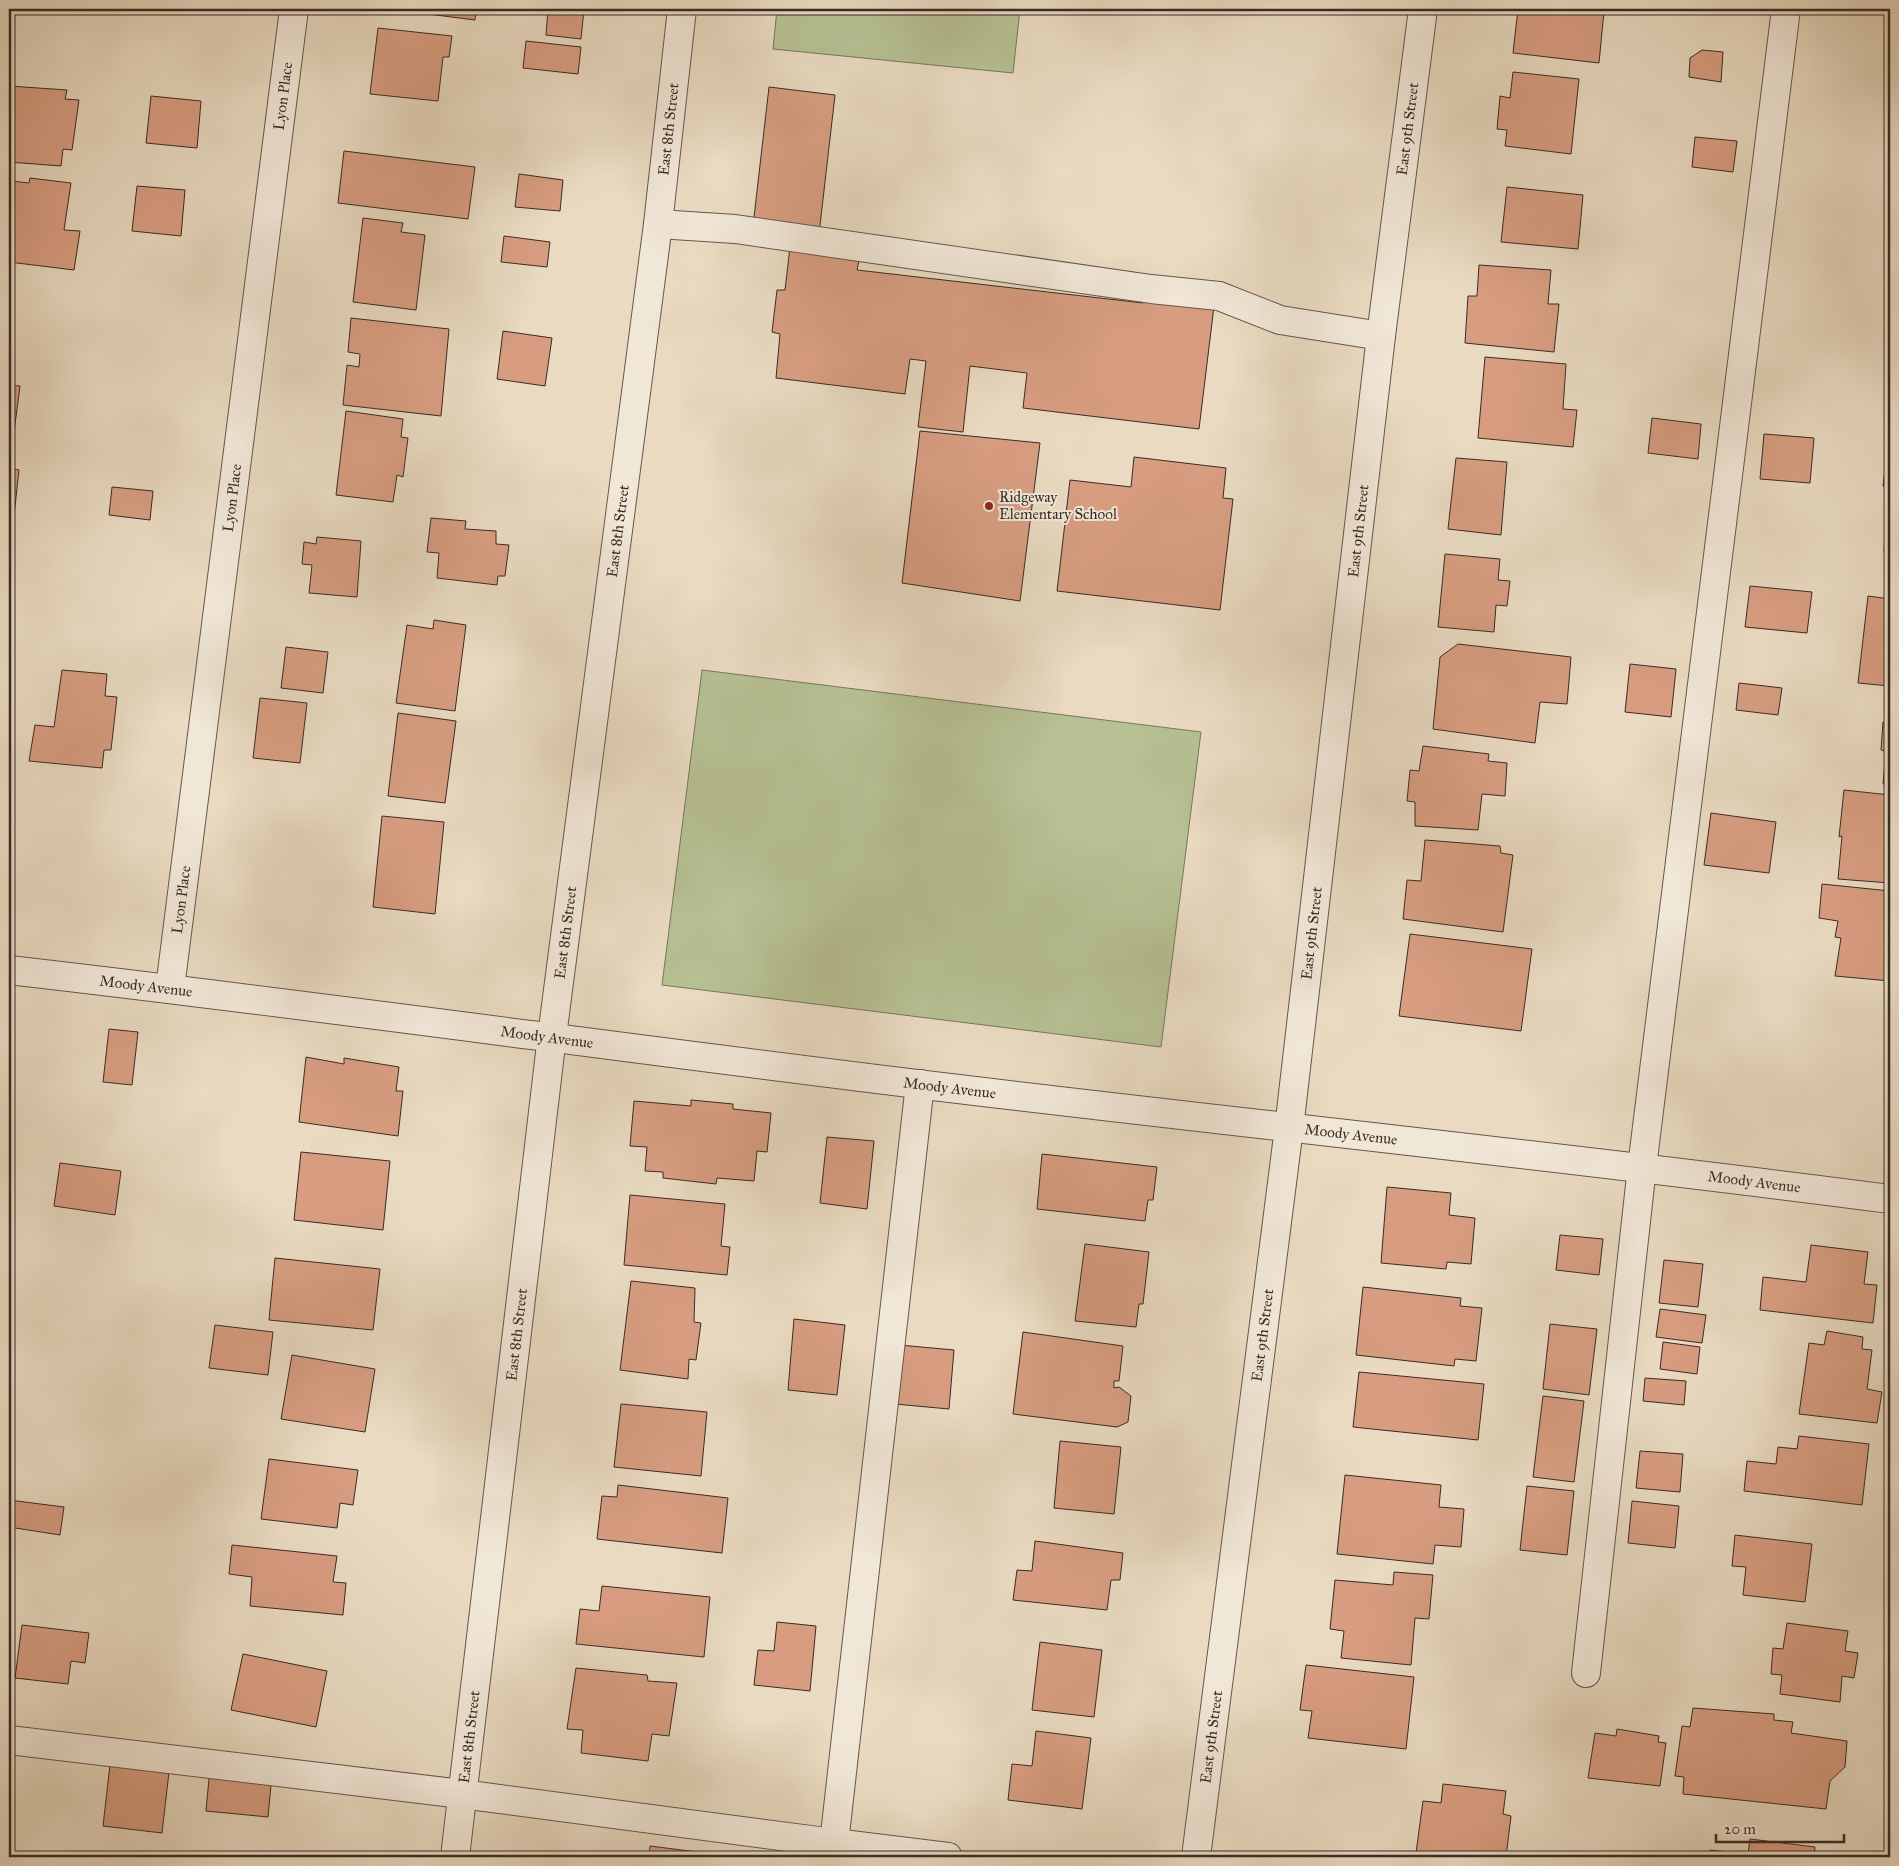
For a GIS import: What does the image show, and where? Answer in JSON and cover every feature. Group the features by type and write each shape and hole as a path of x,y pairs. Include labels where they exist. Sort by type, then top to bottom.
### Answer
{"street":[{"name":"Lyon Place","path":"170,988 294,9"},
{"name":"East 8th Street","path":"455,1857 552,1036 658,224 682,9"},
{"name":"East 9th Street","path":"1196,1857 1289,1128 1382,336 1423,9"},
{"path":"1586,1673 1642,1167 1786,9"},
{"path":"658,224 735,229 1151,289 1219,296 1280,320 1382,336"},
{"name":"Moody Avenue","path":"9,970 170,988 920,1084 1289,1128 1642,1167 1890,1199"},
{"path":"834,1843 920,1084"},
{"path":"9,1740 462,1794 948,1857"}],"green space":[{"path":"777,9 1020,9 1013,73 773,49"},
{"path":"702,670 1201,732 1161,1047 662,985"}],"building":[{"path":"429,9 476,9 475,20 428,14"},
{"path":"548,9 584,9 581,39 546,35"},
{"path":"1518,9 1604,11 1599,63 1513,53"},
{"path":"378,28 452,36 449,57 443,57 438,101 370,94"},
{"path":"526,41 581,47 578,74 523,68"},
{"path":"1702,50 1723,52 1721,82 1689,77 1690,58"},
{"path":"1513,72 1579,79 1571,154 1505,146 1507,130 1497,129 1500,96 1510,98"},
{"path":"9,86 67,90 65,99 79,100 72,150 63,149 61,166 9,162"},
{"path":"769,87 835,95 819,234 753,226"},
{"path":"151,96 201,101 197,148 146,143"},
{"path":"1695,137 1737,141 1733,172 1692,167"},
{"path":"344,151 475,167 468,219 338,203"},
{"path":"519,174 563,180 560,211 515,207"},
{"path":"30,178 71,183 64,230 80,231 74,270 9,262 9,215 12,181 29,183"},
{"path":"137,186 185,190 181,236 132,231"},
{"path":"1507,187 1583,195 1578,249 1501,242"},
{"path":"1889,214 1890,249 1884,249"},
{"path":"363,218 403,223 401,232 425,235 416,310 353,302"},
{"path":"504,236 550,242 547,267 501,262"},
{"path":"790,247 860,255 857,270 1143,303 1145,291 1215,298 1199,429 1023,408 1027,373 970,366 963,432 918,427 926,361 910,359 905,394 776,378 780,334 772,332 777,290 785,290"},
{"path":"1479,265 1551,270 1548,304 1559,304 1554,352 1465,343 1468,296 1477,296"},
{"path":"351,318 449,329 441,416 343,405 347,365 359,367 360,354 348,352"},
{"path":"503,331 552,338 545,386 497,379"},
{"path":"1485,357 1566,364 1563,409 1577,410 1573,447 1478,438"},
{"path":"9,385 20,386 11,455 9,455"},
{"path":"346,411 403,419 401,437 408,438 403,477 397,475 393,502 336,495"},
{"path":"1652,418 1701,424 1698,459 1648,453"},
{"path":"1890,427 1890,487 1883,486"},
{"path":"920,431 1040,443 1020,601 902,583"},
{"path":"1764,434 1814,438 1810,483 1760,479"},
{"path":"1134,457 1226,468 1223,498 1233,499 1220,610 1057,591 1070,480 1131,487"},
{"path":"1456,458 1507,462 1501,535 1448,529"},
{"path":"9,468 19,470 10,552 9,551"},
{"path":"112,487 153,491 150,520 109,515"},
{"path":"1888,513 1890,513 1890,551 1884,551"},
{"path":"431,518 466,521 465,529 496,531 496,544 509,545 505,576 498,576 497,585 437,578 439,553 427,552"},
{"path":"317,537 361,541 357,597 309,593 312,565 302,564 304,542 316,544"},
{"path":"1445,554 1500,559 1498,580 1510,581 1507,606 1496,605 1494,632 1438,627"},
{"path":"1750,586 1812,592 1807,633 1745,627"},
{"path":"1868,596 1890,599 1890,686 1858,683"},
{"path":"434,620 466,625 455,711 396,703 407,625 433,629"},
{"path":"1458,644 1571,657 1567,704 1540,702 1535,743 1433,729 1440,657"},
{"path":"286,647 328,652 323,693 281,688"},
{"path":"1630,664 1676,669 1671,717 1625,712"},
{"path":"62,670 107,674 105,696 117,697 111,750 104,750 102,768 29,761 35,725 54,727"},
{"path":"1739,683 1782,688 1778,715 1736,710"},
{"path":"260,698 307,703 300,763 253,758"},
{"path":"398,713 456,721 445,803 388,796"},
{"path":"1883,722 1890,723 1890,785 1883,784 1886,751 1881,750"},
{"path":"1423,746 1489,754 1488,761 1507,763 1505,796 1482,794 1478,830 1415,826 1415,802 1407,801 1410,770 1419,771"},
{"path":"1844,790 1890,795 1890,883 1838,879 1842,836 1839,837"},
{"path":"1711,813 1776,822 1769,873 1704,865"},
{"path":"382,816 444,822 435,914 373,907"},
{"path":"1425,840 1500,846 1501,853 1513,855 1503,932 1403,919 1407,880 1421,881"},
{"path":"1822,884 1890,891 1890,981 1835,976 1841,938 1835,937 1838,921 1819,918"},
{"path":"1410,934 1532,949 1521,1031 1399,1016"},
{"path":"109,1029 138,1032 132,1085 103,1082"},
{"path":"306,1057 344,1064 344,1058 399,1067 396,1091 403,1091 398,1136 299,1122"},
{"path":"691,1100 733,1104 733,1109 771,1113 767,1152 757,1151 754,1181 717,1178 716,1184 663,1178 663,1172 645,1171 647,1147 630,1146 634,1101 691,1106"},
{"path":"827,1137 874,1141 867,1209 820,1203"},
{"path":"301,1152 390,1161 383,1230 294,1220"},
{"path":"1042,1154 1157,1167 1153,1200 1148,1200 1145,1221 1037,1209"},
{"path":"60,1163 121,1171 115,1215 54,1206"},
{"path":"1387,1187 1451,1193 1449,1215 1475,1218 1471,1264 1447,1262 1446,1269 1381,1263"},
{"path":"630,1195 725,1204 721,1246 730,1247 727,1275 624,1265"},
{"path":"1560,1235 1603,1239 1599,1275 1556,1270"},
{"path":"1085,1244 1149,1252 1143,1304 1139,1304 1136,1327 1075,1321"},
{"path":"1811,1245 1868,1252 1864,1284 1877,1285 1873,1323 1760,1310 1763,1277 1806,1282"},
{"path":"275,1258 380,1269 373,1330 269,1320"},
{"path":"1664,1260 1703,1264 1698,1307 1659,1303"},
{"path":"631,1281 695,1288 694,1322 701,1323 696,1360 689,1359 688,1379 620,1370"},
{"path":"1363,1287 1461,1298 1460,1306 1482,1308 1476,1361 1455,1359 1454,1366 1356,1355"},
{"path":"1660,1309 1706,1315 1702,1343 1656,1337"},
{"path":"794,1319 845,1325 837,1395 788,1390"},
{"path":"1550,1324 1597,1329 1589,1395 1543,1389"},
{"path":"215,1325 273,1332 268,1375 209,1368"},
{"path":"1827,1331 1863,1337 1862,1349 1872,1350 1867,1389 1882,1392 1877,1423 1799,1414 1809,1343 1824,1345"},
{"path":"1023,1332 1123,1346 1119,1381 1114,1381 1114,1388 1119,1387 1131,1396 1128,1422 1117,1427 1013,1414"},
{"path":"1663,1342 1700,1347 1697,1374 1660,1369"},
{"path":"899,1345 954,1350 949,1409 895,1404"},
{"path":"292,1355 375,1369 365,1432 281,1419"},
{"path":"1359,1372 1484,1384 1478,1440 1353,1427"},
{"path":"1645,1378 1686,1381 1684,1405 1643,1401"},
{"path":"1543,1396 1584,1401 1574,1482 1533,1477"},
{"path":"621,1404 707,1412 701,1476 614,1467"},
{"path":"1799,1436 1869,1444 1862,1505 1744,1491 1747,1461 1776,1464 1778,1447 1797,1449"},
{"path":"1060,1441 1121,1447 1114,1514 1054,1508"},
{"path":"1640,1451 1683,1454 1680,1492 1636,1488"},
{"path":"269,1459 358,1470 353,1505 340,1503 337,1528 261,1519"},
{"path":"1345,1475 1441,1485 1439,1507 1464,1509 1461,1547 1435,1545 1433,1564 1337,1554"},
{"path":"618,1485 728,1498 722,1553 597,1539 602,1496 617,1497"},
{"path":"1527,1486 1574,1491 1567,1555 1520,1550"},
{"path":"9,1500 64,1507 60,1535 9,1527"},
{"path":"1632,1501 1679,1506 1675,1548 1628,1543"},
{"path":"1735,1535 1812,1544 1805,1602 1743,1595 1746,1567 1732,1566"},
{"path":"1035,1541 1123,1553 1120,1580 1111,1580 1107,1610 1013,1600 1017,1570 1032,1571"},
{"path":"232,1545 337,1556 333,1582 346,1583 343,1615 250,1606 252,1577 229,1574"},
{"path":"1394,1572 1433,1575 1429,1619 1415,1618 1411,1665 1341,1658 1344,1631 1330,1629 1335,1580 1393,1585"},
{"path":"602,1586 710,1597 704,1657 576,1644 580,1609 599,1611"},
{"path":"777,1622 816,1626 810,1691 754,1685 758,1650 774,1651"},
{"path":"1787,1623 1848,1631 1845,1651 1858,1653 1854,1678 1842,1676 1840,1702 1780,1694 1782,1675 1771,1674 1773,1648 1783,1649"},
{"path":"22,1625 89,1633 85,1663 71,1661 68,1684 15,1678"},
{"path":"1040,1642 1102,1650 1094,1717 1032,1710"},
{"path":"243,1654 327,1671 316,1727 231,1710"},
{"path":"1306,1665 1414,1677 1406,1749 1308,1738 1312,1711 1300,1710"},
{"path":"576,1668 647,1675 648,1681 677,1683 669,1736 652,1734 648,1761 581,1753 583,1730 567,1729"},
{"path":"1693,1708 1774,1714 1774,1720 1793,1722 1791,1733 1847,1741 1845,1767 1830,1781 1826,1809 1683,1794 1684,1777 1675,1776 1682,1726 1690,1727"},
{"path":"1617,1729 1659,1736 1658,1742 1666,1743 1660,1786 1588,1778 1595,1733 1616,1736"},
{"path":"1036,1731 1091,1738 1082,1809 1008,1800 1012,1764 1032,1766"},
{"path":"110,1765 169,1772 162,1833 103,1826"},
{"path":"210,1768 272,1774 268,1817 206,1811"},
{"path":"1443,1784 1506,1791 1503,1814 1511,1816 1506,1857 1456,1857 1416,1853 1423,1801 1441,1803"},
{"path":"1750,1839 1815,1847 1814,1857 1709,1857 1710,1850 1748,1854"},
{"path":"650,1846 713,1854 713,1857 649,1857"}],"place":[{"name":"Ridgeway Elementary School","path":"989,506"}]}
